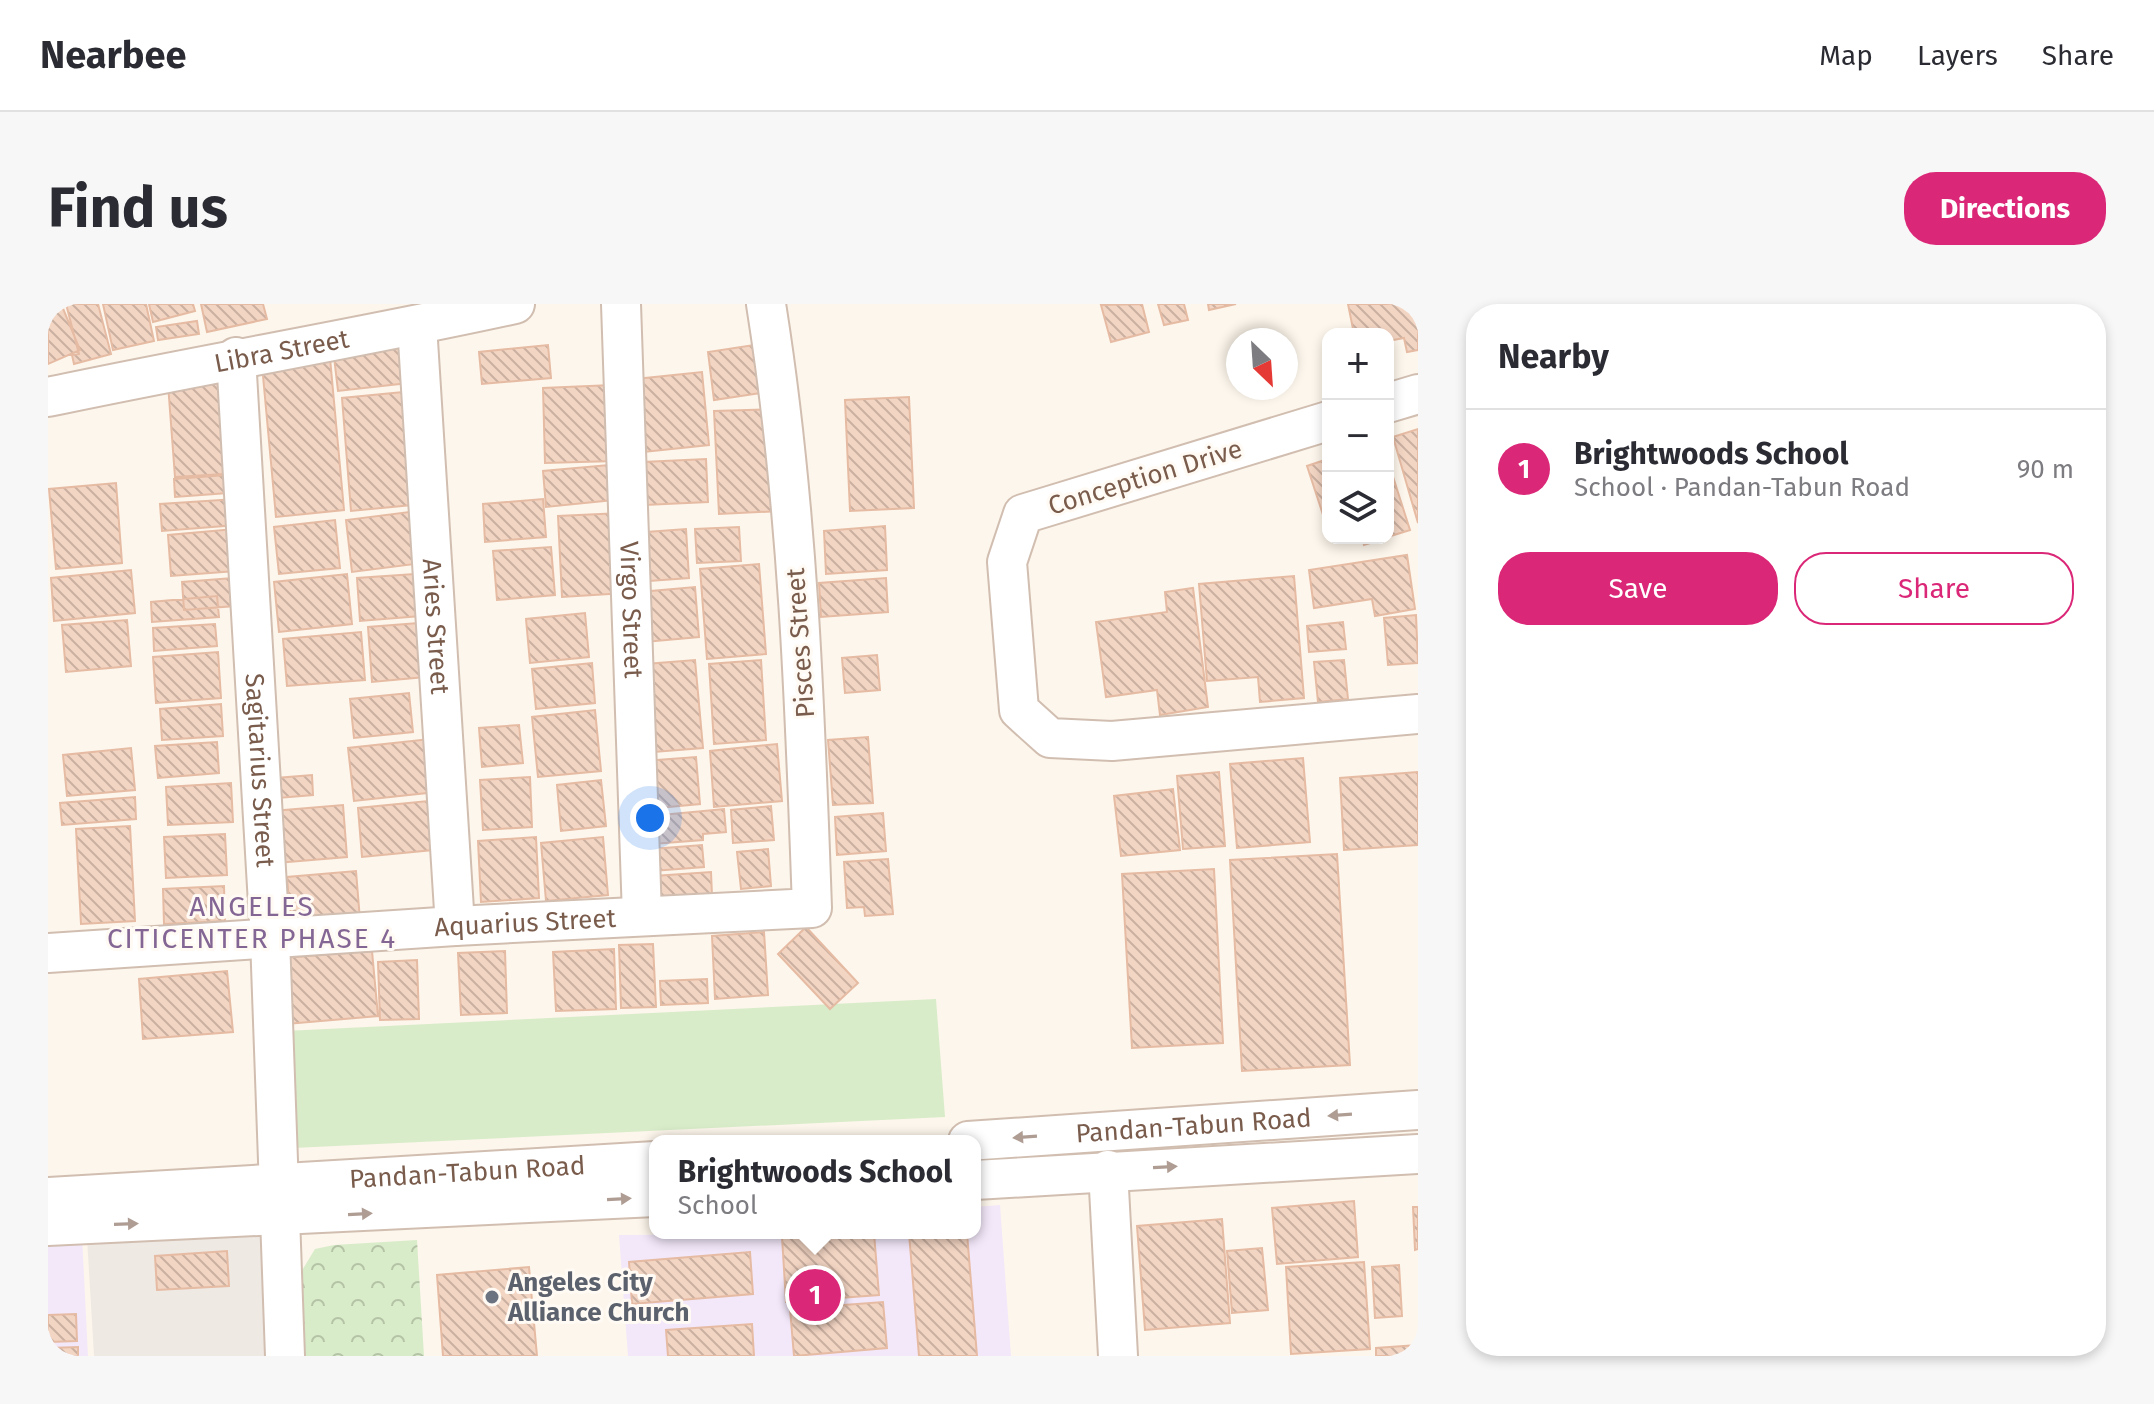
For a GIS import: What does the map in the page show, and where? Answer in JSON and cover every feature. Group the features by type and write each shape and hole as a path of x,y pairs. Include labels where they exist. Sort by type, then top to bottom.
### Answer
{"street":[{"name":"Libra Street","path":"48,397 236,357 515,304"},
{"name":"Virgo Street","path":"621,304 642,916"},
{"name":"Pisces Street","path":"766,304 778,378 801,620 812,908"},
{"name":"Aries Street","path":"417,325 455,926"},
{"name":"Sagitarius Street","path":"236,357 270,938 285,1356"},
{"path":"1394,401 1418,394"},
{"name":"Conception Drive","path":"1322,423 1023,514 1007,562 1019,710 1050,738 1112,741 1418,714"},
{"name":"Aquarius Street","path":"48,953 455,926 812,908"},
{"name":"Pandan-Tabun Road","path":"981,1140 1418,1110"},
{"name":"Pandan-Tabun Road","path":"981,1180 1418,1154"},
{"name":"Pandan-Tabun Road","path":"48,1226 649,1162"},
{"path":"1108,1170 1118,1356"},
{"name":"Pandan-Tabun Road","path":"48,1197 281,1201 649,1197"}],"shaded area":[{"path":"1000,1205 1011,1356 628,1356 619,1235 649,1235 649,1239 981,1239 981,1207"},
{"path":"261,1228 268,1356 94,1356 87,1238"},
{"path":"82,1236 88,1356 48,1356 48,1237"}],"green space":[{"path":"936,999 945,1117 293,1148 285,1031"},
{"path":"417,1240 424,1356 302,1356 298,1277 315,1249"}],"building":[{"path":"66,304 98,304 111,354 74,364 72,355 79,354"},
{"path":"103,304 146,304 154,341 113,350"},
{"path":"149,304 193,304 195,311 153,322"},
{"path":"201,304 263,304 267,319 207,332"},
{"path":"1142,304 1149,332 1111,342 1101,305"},
{"path":"1158,304 1184,304 1188,320 1164,325"},
{"path":"1208,304 1236,304 1209,310"},
{"path":"1348,304 1418,304 1418,350 1407,352 1404,338 1394,340 1394,328 1353,328"},
{"path":"62,306 80,350 48,364 48,312"},
{"path":"197,321 199,334 158,340 156,327"},
{"path":"412,338 417,382 338,391 333,348"},
{"path":"768,343 774,391 714,400 708,352"},
{"path":"548,345 551,378 482,384 479,352"},
{"path":"330,358 344,510 276,517 262,365"},
{"path":"702,372 709,445 644,452 636,379"},
{"path":"233,378 240,473 175,477 168,384"},
{"path":"612,385 615,461 545,463 543,388"},
{"path":"413,391 422,504 351,511 342,398"},
{"path":"909,397 914,508 850,511 845,400"},
{"path":"776,409 781,511 719,514 714,411"},
{"path":"1418,429 1418,523 1394,440 1394,437"},
{"path":"706,459 708,502 645,505 643,462"},
{"path":"1322,461 1322,512 1307,466"},
{"path":"620,464 623,499 546,507 543,471"},
{"path":"240,474 241,492 175,497 174,479"},
{"path":"1394,480 1410,530 1394,535"},
{"path":"116,483 122,563 56,569 49,489"},
{"path":"236,499 237,525 162,531 160,504"},
{"path":"543,499 546,537 485,542 483,504"},
{"path":"409,512 415,564 352,572 346,520"},
{"path":"621,513 625,593 562,597 558,516"},
{"path":"335,520 340,568 279,574 274,527"},
{"path":"885,526 887,570 826,574 824,531"},
{"path":"739,527 741,561 697,563 695,529"},
{"path":"246,528 249,570 171,576 168,535"},
{"path":"686,529 689,578 636,582 633,533"},
{"path":"551,547 555,595 497,600 493,551"},
{"path":"1407,555 1415,609 1375,616 1372,599 1314,608 1309,570"},
{"path":"759,564 766,654 707,659 700,569"},
{"path":"131,570 135,613 54,621 51,578"},
{"path":"429,573 433,615 360,621 357,578"},
{"path":"347,574 352,624 279,632 274,582"},
{"path":"1294,576 1304,698 1260,702 1258,677 1207,681 1199,584"},
{"path":"246,577 249,605 184,610 182,582"},
{"path":"886,578 888,612 821,617 819,583"},
{"path":"695,587 699,637 645,642 640,592"},
{"path":"1193,588 1208,707 1160,715 1157,690 1106,697 1096,622 1167,612 1165,592"},
{"path":"217,596 219,617 152,622 151,602"},
{"path":"585,613 589,657 530,663 526,619"},
{"path":"1416,615 1418,663 1388,665 1384,618"},
{"path":"127,620 131,666 66,672 62,625"},
{"path":"431,622 436,676 372,682 368,627"},
{"path":"1343,622 1346,649 1309,652 1307,626"},
{"path":"215,624 217,646 154,651 153,628"},
{"path":"361,632 365,680 287,686 283,639"},
{"path":"218,652 221,698 156,703 153,657"},
{"path":"877,655 880,690 845,693 842,658"},
{"path":"695,660 703,748 654,752 646,664"},
{"path":"761,660 766,740 714,744 709,664"},
{"path":"1344,660 1348,699 1318,702 1314,662"},
{"path":"592,663 595,703 536,709 532,669"},
{"path":"409,693 413,732 354,738 350,699"},
{"path":"221,704 223,736 162,740 160,709"},
{"path":"595,710 601,771 538,777 532,717"},
{"path":"519,725 523,763 482,767 479,728"},
{"path":"868,737 873,803 833,805 828,740"},
{"path":"430,739 436,792 354,801 348,748"},
{"path":"217,742 219,773 158,778 155,746"},
{"path":"777,744 782,801 714,807 710,751"},
{"path":"131,748 135,790 67,796 63,755"},
{"path":"696,757 700,804 648,809 644,761"},
{"path":"1303,758 1310,842 1237,848 1230,764"},
{"path":"1219,772 1225,846 1183,849 1177,776"},
{"path":"1418,772 1418,845 1344,850 1340,778"},
{"path":"312,775 313,795 278,798 276,778"},
{"path":"530,777 532,827 483,830 480,780"},
{"path":"601,780 606,826 561,831 557,785"},
{"path":"231,783 233,822 168,825 166,787"},
{"path":"1173,789 1180,850 1121,856 1114,796"},
{"path":"135,797 136,819 62,825 60,803"},
{"path":"428,801 433,850 362,857 358,808"},
{"path":"343,805 347,857 277,863 273,811"},
{"path":"771,806 774,840 733,843 731,810"},
{"path":"724,809 726,832 703,834 703,840 653,844 651,816"},
{"path":"883,813 886,851 837,855 835,817"},
{"path":"130,826 135,921 81,924 76,829"},
{"path":"225,834 227,875 166,878 164,837"},
{"path":"536,837 539,898 481,902 478,841"},
{"path":"603,837 608,895 546,901 541,843"},
{"path":"702,845 704,867 653,871 652,849"},
{"path":"768,849 771,886 741,889 737,852"},
{"path":"1337,854 1350,1065 1242,1071 1230,860"},
{"path":"888,859 893,914 865,916 864,907 847,908 844,862"},
{"path":"1214,869 1223,1043 1132,1048 1122,874"},
{"path":"356,871 360,920 291,926 287,877"},
{"path":"711,872 712,895 656,900 654,876"},
{"path":"224,886 225,921 164,924 163,889"},
{"path":"806,927 858,983 830,1009 778,954"},
{"path":"764,932 768,995 715,999 712,936"},
{"path":"653,944 656,1007 621,1008 619,945"},
{"path":"614,949 616,1009 556,1011 553,952"},
{"path":"372,951 378,1016 287,1024 282,958"},
{"path":"505,951 507,1013 461,1015 458,953"},
{"path":"417,960 419,1019 380,1020 378,962"},
{"path":"227,971 233,1032 143,1039 139,979"},
{"path":"707,979 708,1003 661,1005 660,981"},
{"path":"1354,1201 1358,1257 1277,1264 1272,1208"},
{"path":"1413,1207 1418,1207 1418,1249 1415,1250"},
{"path":"1222,1219 1230,1323 1145,1330 1137,1226"},
{"path":"782,1239 874,1239 879,1295 786,1302"},
{"path":"909,1239 967,1239 977,1356 919,1356"},
{"path":"1262,1248 1268,1310 1232,1313 1227,1251"},
{"path":"227,1251 229,1286 157,1290 155,1256"},
{"path":"750,1252 753,1294 632,1304 629,1262"},
{"path":"1364,1262 1370,1349 1291,1354 1286,1267"},
{"path":"1399,1265 1402,1316 1375,1318 1372,1267"},
{"path":"529,1267 537,1356 443,1356 437,1275"},
{"path":"883,1302 887,1348 794,1356 790,1309"},
{"path":"76,1314 77,1341 48,1342 48,1315"},
{"path":"752,1324 754,1356 668,1356 666,1330"},
{"path":"1418,1345 1418,1356 1376,1356 1376,1348"},
{"path":"78,1347 78,1356 48,1356 48,1348"}],"place":[{"name":"Brightwoods School","path":"815,1295"},
{"name":"Angeles City Alliance Church","path":"492,1297"}],"district":[{"name":"ANGELES CITICENTER PHASE 4","path":"252,922"}]}
